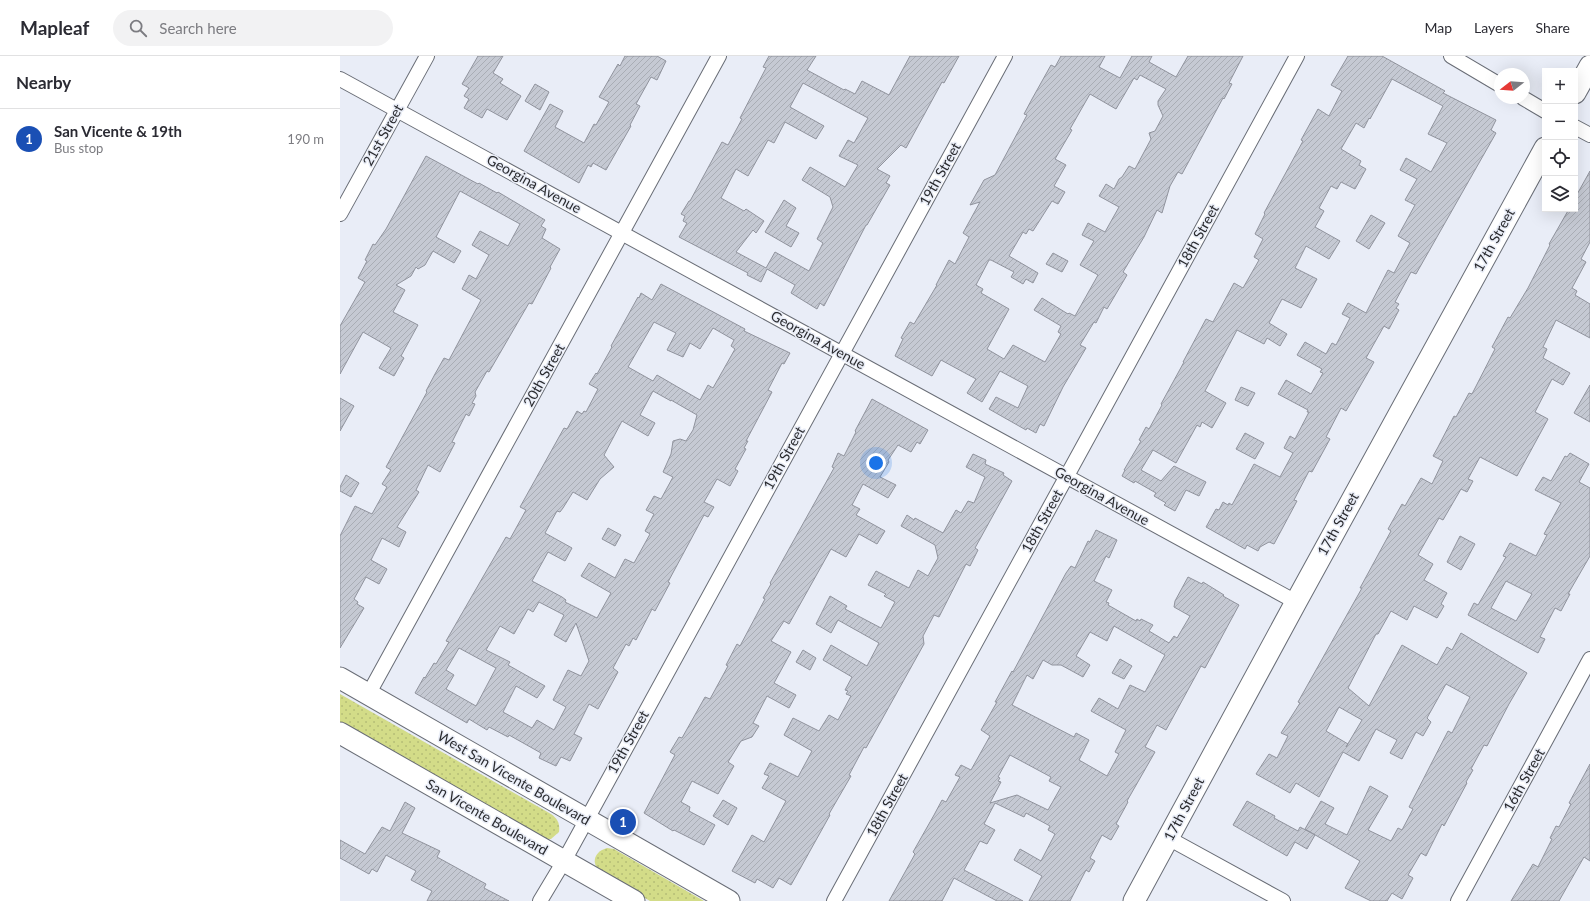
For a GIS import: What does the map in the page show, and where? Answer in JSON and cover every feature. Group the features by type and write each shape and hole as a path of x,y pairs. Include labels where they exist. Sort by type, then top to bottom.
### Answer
{"street":[{"name":"21st Street","path":"340,214 427,56"},
{"name":"20th Street","path":"368,695 719,56"},
{"name":"19th Street","path":"540,901 564,861 1005,56"},
{"name":"18th Street","path":"834,901 1297,56"},
{"path":"1451,56 1494,81"},
{"path":"1578,88 1590,66"},
{"name":"Georgina Avenue","path":"340,79 1296,602"},
{"path":"1530,102 1542,109"},
{"path":"1578,129 1590,135"},
{"name":"17th Street","path":"1134,901 1542,153"},
{"name":"16th Street","path":"1458,901 1590,659"},
{"name":"West San Vicente Boulevard","path":"340,678 729,901"},
{"name":"San Vicente Boulevard","path":"340,733 634,901"},
{"path":"1168,838 1283,901"}],"green space":[{"path":"340,694 551,814 558,822 559,832 551,839 545,839 340,724"},
{"path":"607,848 614,849 704,901 650,901 598,870 595,863 596,856 600,851"}],"building":[{"path":"478,56 503,56 493,73 503,79 500,83 521,96 507,120 487,109 482,118 464,108 469,99 464,96 469,88 462,84"},
{"path":"625,56 657,56 666,61 657,80 651,77 636,104 640,106 630,125 631,126 606,170 593,163 591,167 588,165 579,183 524,151 550,104 563,111 555,127 584,143 594,124 596,125 609,102 599,97 618,64 620,66"},
{"path":"769,56 816,56 807,70 844,90 845,89 855,94 862,81 889,95 910,56 959,56 944,83 942,82 906,148 901,145 877,169 890,176 886,183 890,185 866,225 824,306 820,303 817,309 791,293 795,285 767,269 761,282 747,275 748,273 679,237 687,223 683,221 685,216 681,214 690,201 722,142 728,145 766,68 763,67","holes":["803,83 868,118 854,143 848,140 839,156 858,165 845,187 810,167 802,180 830,197 833,207 817,239 823,243 809,271 775,252 766,268 736,252 753,230 756,233 764,221 746,209 744,211 721,198 736,169 748,176 768,140 774,143 785,122 816,139 824,126 790,107"]},
{"path":"1061,56 1105,56 1099,67 1120,78 1132,56 1152,56 1149,62 1176,77 1188,56 1243,56 1229,83 1232,84 1182,174 1178,172 1170,186 1162,213 1157,210 1144,237 1123,272 1127,275 1107,309 1104,307 1096,323 1094,322 1080,345 1086,348 1063,387 1044,426 1040,424 1036,433 1027,428 1026,430 989,409 996,397 1018,408 1028,386 1000,371 982,402 967,393 976,379 941,360 932,376 895,356 903,339 901,338 910,322 914,324 937,285 949,260 955,264 969,237 963,233 980,202 970,205 984,180 995,175 1027,115 1024,114 1032,99 1051,65 1055,67","holes":["1140,75 1166,89 1158,101 1158,105 1163,116 1155,131 1149,133 1151,139 1135,169 1129,166 1119,179 1114,189 1106,184 1099,196 1119,207 1105,232 1088,223 1082,235 1094,241 1080,265 1098,275 1075,316 1069,313 1068,314 1042,298 1034,310 1061,326 1058,332 1061,334 1045,362 1013,345 1004,359 987,349 1009,309 981,293 983,289 976,285 989,260 1014,272 1011,277 1023,284 1026,279 1033,283 1038,273 1009,256 1023,232 1026,234 1029,229 1033,231 1052,201 1058,204 1065,192 1054,186 1066,165 1055,159 1072,130 1070,129 1090,94 1116,109 1134,78 1137,80"]},
{"path":"1348,56 1382,56 1445,91 1443,93 1496,120 1491,130 1496,133 1416,274 1411,272 1395,302 1399,304 1396,308 1399,310 1389,329 1384,326 1366,358 1374,362 1346,411 1341,408 1326,437 1330,439 1312,472 1309,471 1294,500 1297,501 1274,544 1269,542 1260,547 1258,551 1247,545 1245,549 1206,527 1216,509 1219,510 1223,502 1228,505 1229,503 1232,505 1254,464 1280,477 1293,453 1284,448 1290,436 1295,439 1309,412 1307,412 1308,410 1278,394 1286,380 1311,394 1323,373 1320,372 1322,369 1297,355 1305,342 1326,354 1332,343 1336,345 1350,318 1342,314 1348,303 1366,313 1388,270 1394,273 1410,243 1398,236 1415,205 1405,200 1417,179 1400,170 1406,158 1431,172 1447,143 1428,134 1443,106 1392,79 1364,128 1356,123 1341,149 1361,161 1359,165 1366,169 1355,189 1341,182 1337,189 1331,186 1319,208 1324,211 1315,227 1340,241 1329,259 1306,246 1295,268 1317,279 1301,308 1282,299 1269,323 1287,334 1280,346 1267,338 1264,344 1237,330 1205,391 1226,403 1212,428 1202,422 1200,427 1197,425 1176,463 1153,450 1141,470 1161,481 1174,466 1206,482 1199,496 1186,490 1175,511 1164,505 1166,503 1154,496 1156,493 1135,481 1134,483 1122,476 1141,441 1139,440 1146,427 1149,429 1206,319 1213,322 1234,283 1243,288 1259,260 1254,257 1263,239 1255,234 1265,214 1264,213 1303,141 1301,140 1318,109 1329,116 1342,91 1331,85"},
{"path":"535,84 549,92 540,110 525,101"},
{"path":"426,156 478,184 479,183 497,193 498,192 545,220 541,226 546,229 542,238 560,249 532,304 529,303 489,372 487,371 475,392 476,396 472,403 475,404 469,416 466,414 452,442 455,443 440,472 428,465 416,490 419,492 397,527 406,532 399,547 382,538 371,560 387,569 379,584 366,577 354,599 358,602 357,604 364,608 340,648 340,536 355,506 372,514 387,487 382,484 391,470 386,467 444,358 449,360 481,300 462,289 469,275 476,279 489,255 472,245 480,231 508,246 520,224 460,191 436,237 461,251 454,263 433,251 425,265 418,269 416,267 411,276 396,285 405,290 393,312 418,325 401,356 404,358 394,376 379,368 391,348 363,332 340,374 340,326 365,282 358,278 367,261 365,260 373,244 375,245 386,229"},
{"path":"1590,171 1590,242 1581,259 1586,262 1572,288 1577,291 1575,295 1590,304 1590,338 1556,320 1543,347 1547,349 1543,358 1570,373 1563,385 1552,379 1535,412 1548,419 1517,476 1480,457 1468,479 1473,481 1467,492 1461,489 1443,520 1439,518 1418,555 1433,564 1424,580 1447,593 1441,604 1444,606 1437,618 1414,606 1407,620 1391,611 1378,634 1376,634 1348,688 1369,706 1402,645 1437,665 1447,647 1452,650 1461,633 1527,673 1487,746 1484,745 1471,769 1473,770 1466,782 1467,783 1444,826 1442,824 1426,856 1421,853 1408,875 1413,878 1402,899 1392,893 1387,901 1371,901 1345,888 1360,861 1305,829 1321,801 1334,808 1325,824 1347,835 1370,786 1388,796 1368,830 1391,841 1398,828 1402,830 1413,809 1409,807 1448,731 1452,733 1470,697 1446,684 1427,718 1431,722 1423,736 1416,732 1402,759 1390,753 1397,740 1376,729 1359,761 1343,752 1319,797 1296,783 1290,793 1256,774 1269,754 1277,758 1288,736 1281,733 1300,703 1298,702 1362,588 1360,588 1391,531 1388,529 1402,504 1405,506 1421,478 1432,484 1443,461 1433,456 1454,416 1456,417 1469,393 1472,394 1495,349 1492,347 1508,317 1510,318 1528,288 1550,245 1549,244 1567,212 1578,212 1578,193","holes":["1339,707 1362,720 1348,744 1326,731"]},
{"path":"784,200 796,208 786,226 799,233 791,247 765,232"},
{"path":"1371,215 1385,223 1369,249 1356,241"},
{"path":"1053,253 1068,261 1062,272 1046,264"},
{"path":"661,284 745,329 744,331 790,353 784,364 782,363 768,390 772,392 746,441 748,441 744,448 746,449 735,469 738,471 730,486 717,479 704,502 714,507 708,517 704,515 668,582 670,583 655,611 652,609 636,640 633,638 629,646 626,644 613,668 618,672 598,709 589,704 574,734 582,738 570,761 561,757 556,766 539,758 541,753 509,735 508,737 489,727 487,730 469,719 467,723 415,693 434,663 436,664 449,642 446,641 506,537 510,539 526,510 520,507 564,428 567,429 577,411 582,414 584,411 586,412 598,389 589,384 596,373 597,374 638,297 639,298 641,293 652,300","holes":["654,322 676,333 667,350 683,357 690,343 700,349 713,328 734,340 731,346 735,349 713,388 708,385 700,400 657,375 653,381 628,367","653,391 697,415 693,430 686,441 680,439 673,441 671,454 663,472 673,477 661,499 654,496 646,510 654,514 645,531 650,534 634,563 625,559 615,578 589,563 581,576 611,593 597,618 565,602 566,600 562,597 532,581 548,552 565,561 572,548 545,533 557,511 560,512 573,492 587,500 600,479 614,467 604,455 622,421 648,436 655,423 640,415","539,602 564,615 554,635 566,642 576,623 589,661 581,676 568,670 553,700 566,707 554,730 537,720 532,728 503,712 516,686 537,698 545,686 508,665 510,662 486,650 500,626 514,634 528,609 533,612","459,648 496,668 476,706 446,689 454,675 446,670"]},
{"path":"1590,385 1590,422 1574,413"},
{"path":"1241,387 1255,393 1248,406 1235,400"},
{"path":"340,398 354,406 340,431"},
{"path":"872,399 928,430 920,444 917,442 911,452 898,445 888,460 889,462 880,477 896,485 888,498 863,484 852,505 860,509 856,515 885,531 877,544 859,534 846,557 831,549 789,624 784,621 771,641 791,652 774,683 796,695 789,708 767,696 753,723 759,726 752,737 741,741 728,762 734,766 718,794 692,781 681,802 690,807 689,811 715,825 704,845 674,830 673,831 644,813 675,755 670,752 679,737 682,738 705,697 710,699 728,666 726,665 737,644 740,646 765,599 763,598 771,584 770,583 834,468 832,467 838,453 844,456"},
{"path":"1245,433 1264,443 1255,459 1236,449"},
{"path":"1570,453 1589,464 1579,482 1590,488 1590,556 1568,594 1570,594 1561,611 1555,608 1540,637 1545,639 1538,653 1468,615 1474,603 1478,605 1506,557 1503,556 1510,543 1536,556 1547,535 1544,534 1561,503 1535,490 1543,477 1551,481 1565,456 1567,457","holes":["1506,581 1532,594 1516,621 1491,608"]},
{"path":"973,454 986,460 985,464 1004,473 1003,475 1012,481 975,548 978,550 970,566 966,564 939,617 934,615 923,636 924,644 866,748 864,747 849,775 851,776 791,885 779,878 773,888 757,879 755,883 732,871 752,835 764,842 786,801 762,788 769,776 764,774 770,763 798,777 812,751 784,735 793,718 819,731 829,715 838,720 851,696 846,694 848,691 845,690 852,677 823,660 831,645 867,666 879,643 838,620 831,633 816,624 830,596 847,606 845,609 881,628 895,602 884,596 886,594 868,585 876,571 909,588 918,570 928,576 938,558 935,545 901,526 907,515 914,520 915,518 943,533 956,510 961,513 968,501 974,503 985,477 966,467"},
{"path":"346,475 359,483 351,497 340,491 340,487"},
{"path":"608,528 621,535 615,546 602,539"},
{"path":"1096,530 1117,540 1109,558 1106,556 1094,581 1112,590 1106,602 1109,603 1108,605 1136,621 1137,619 1140,621 1141,619 1153,625 1149,631 1169,643 1174,636 1177,638 1190,616 1174,607 1175,601 1188,577 1202,584 1203,582 1239,605 1205,668 1201,666 1166,730 1157,725 1145,747 1155,752 1127,801 1128,802 1116,824 1119,826 1111,840 1102,835 1090,858 1095,861 1089,872 1086,870 1070,901 1029,901 1042,876 1014,860 1020,849 1041,861 1055,834 1048,830 1050,826 1026,813 1024,817 995,803 984,824 995,830 987,844 980,841 964,870 1023,901 997,901 954,878 942,901 889,901 915,854 913,852 942,800 946,802 960,777 955,775 961,765 971,770 990,736 981,730 997,702 995,702 1012,671 1013,672 1066,573 1071,566 1075,568 1088,541 1090,542","holes":["1114,626 1165,655 1145,692 1130,685 1118,709 1099,698 1091,711 1126,730 1115,752 1119,754 1107,776 1079,760 1089,740 1076,733 1074,737 1012,705 1027,675 1033,679 1043,660 1052,665 1061,665 1083,677 1090,665 1076,656 1090,632 1107,641","1010,755 1051,777 1049,781 1061,787 1048,810 1017,795 990,803 1001,782 998,781 1000,778 998,777"]},
{"path":"1460,536 1475,544 1461,570 1447,562"},
{"path":"803,650 816,658 810,670 796,662"},
{"path":"1120,659 1132,666 1124,679 1112,673"},
{"path":"1590,764 1590,861 1584,857 1559,901 1511,901 1533,864 1538,867 1552,839 1550,838 1556,826 1559,827 1571,804 1569,803"},
{"path":"723,800 737,808 728,825 713,816"},
{"path":"1247,801 1275,816 1274,818 1298,831 1300,827 1315,835 1307,849 1295,842 1287,856 1233,825"},
{"path":"405,802 415,808 402,833 440,851 437,857 486,884 484,888 509,901 427,901 432,891 411,880 416,871 386,855 377,872 372,869 369,874 340,858 340,840 365,854 382,827 390,831"}],"place":[{"name":"San Vicente & 19th","path":"623,822"}]}
